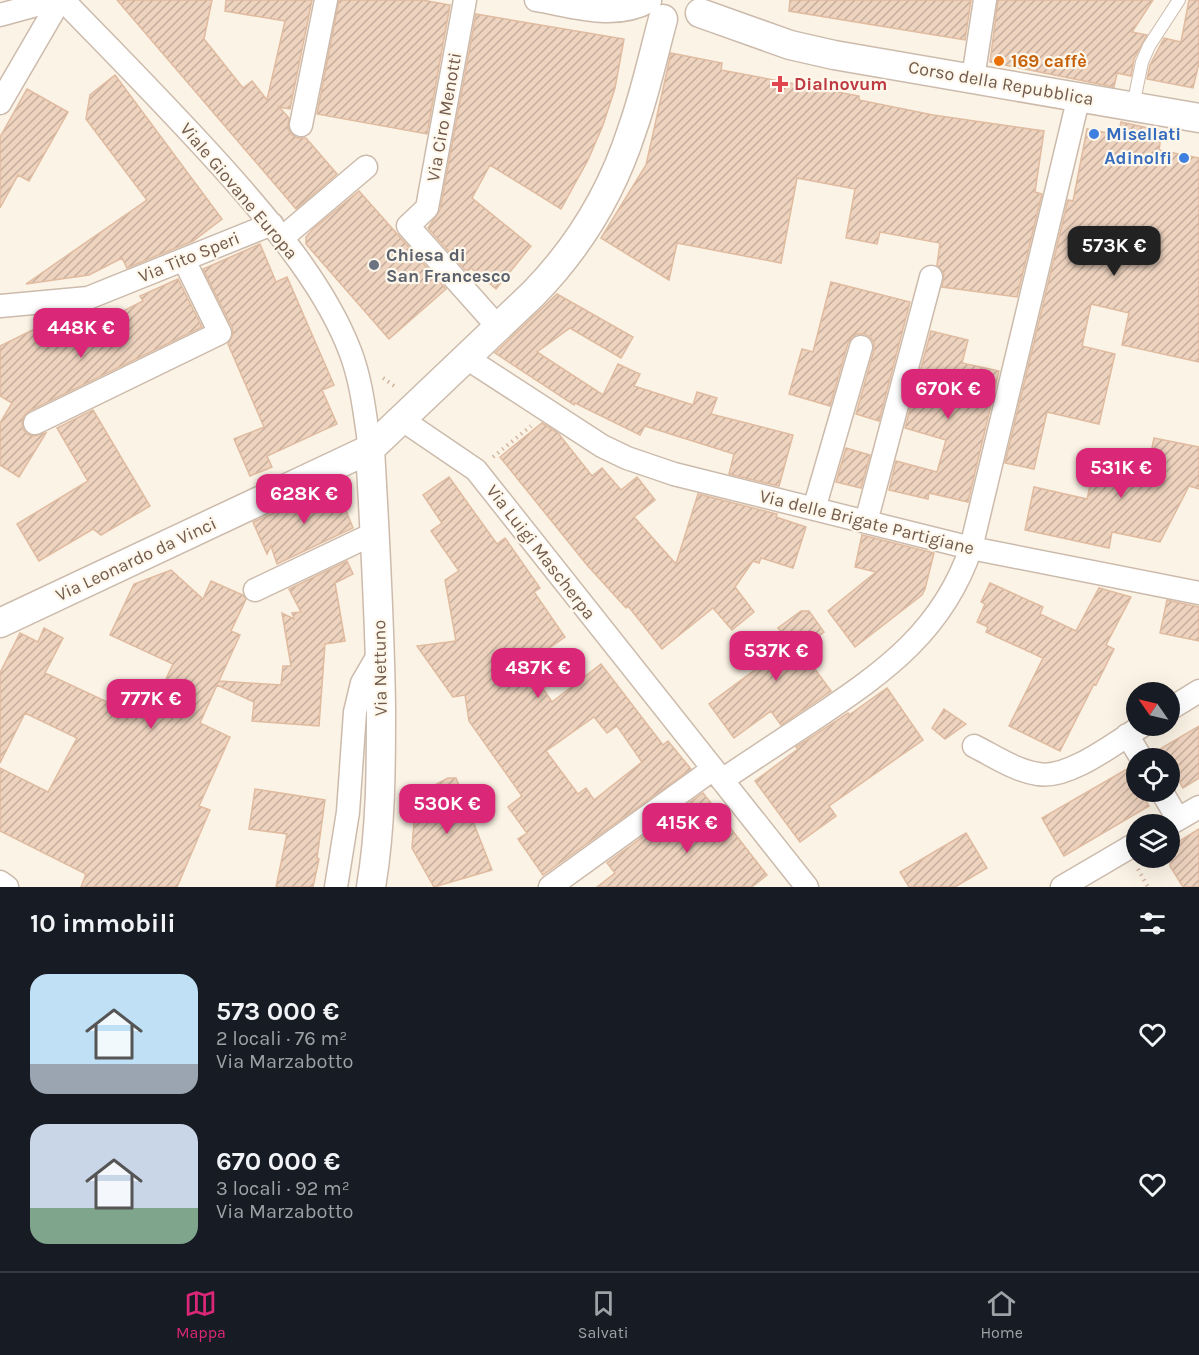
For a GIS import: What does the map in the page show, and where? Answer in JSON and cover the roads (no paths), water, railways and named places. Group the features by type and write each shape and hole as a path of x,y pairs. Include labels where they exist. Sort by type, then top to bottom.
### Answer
{"street":[{"path":"0,15 55,0"},
{"path":"0,103 62,0"},
{"name":"Viale Giovane Europa","path":"62,0 194,134 277,231 317,289 349,348 360,388 370,449"},
{"path":"301,125 326,0"},
{"name":"Via Ciro Menotti","path":"465,0 427,208 408,226 498,327"},
{"path":"536,0 610,12 654,7 679,24 694,18 703,6"},
{"path":"973,78 985,0"},
{"name":"Corso della Repubblica","path":"703,6 770,38 812,50 1199,118"},
{"name":"Via Leonardo da Vinci","path":"0,623 370,449 555,270 577,242 604,197 621,162 633,129 654,7"},
{"path":"550,887 717,775 870,681 923,633 944,604 960,575 971,548 1079,96"},
{"name":"Via Tito Speri","path":"0,306 88,298 184,260 277,231 366,167"},
{"path":"35,423 220,333 184,260"},
{"path":"866,522 931,277"},
{"path":"814,509 861,347"},
{"name":"Via delle Brigate Partigiane","path":"465,357 602,446 638,462 690,479 971,548 1199,593"},
{"name":"Via Luigi Mascherpa","path":"401,419 476,470 807,887"},
{"name":"Via Nettuno","path":"370,449 380,652 381,776 373,885"},
{"path":"255,591 375,533"},
{"path":"336,887 349,801 355,712 366,675 380,652"},
{"path":"1180,703 1199,691"},
{"path":"974,746 1024,771 1051,775 1074,767 1126,735"},
{"path":"1180,818 1199,807"},
{"path":"1062,887 1126,849"},
{"path":"0,882 7,887"}],"lane":[{"path":"1133,106 1142,62 1149,46 1179,0"}],"place":[{"name":"169 caffè","path":"999,61"},
{"name":"Dialnovum","path":"780,84"},
{"name":"Misellati","path":"1094,134"},
{"name":"Adinolfi","path":"1184,158"},
{"name":"Chiesa di San Francesco","path":"374,265"}]}
